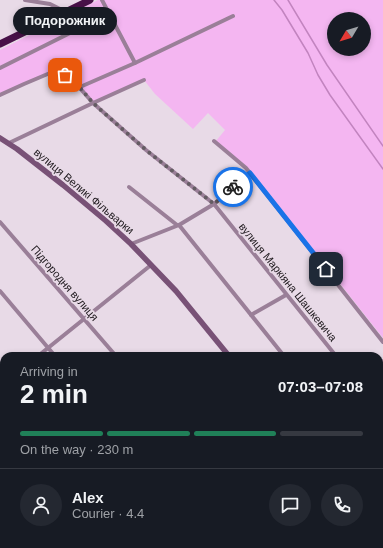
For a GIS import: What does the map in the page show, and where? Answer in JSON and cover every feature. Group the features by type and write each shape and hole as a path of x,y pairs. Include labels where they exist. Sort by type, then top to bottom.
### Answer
{"highway":[{"path":"0,44 90,0"}],"street":[{"path":"25,0 50,4 66,12"},
{"path":"102,0 135,63"},
{"path":"0,68 108,14"},
{"path":"80,87 135,63 233,16"},
{"name":"вулиця Маркіяна Шашкевича","path":"0,94 50,73 57,73 71,78 93,103 146,150 214,204 333,352"},
{"path":"0,146 5,141 144,80"},
{"name":"вулиця Великі Фільварки","path":"5,141 101,216 131,244 176,291 226,352"},
{"path":"214,141 240,162 250,173 383,342"},
{"path":"131,244 178,225 214,204 250,173"},
{"path":"129,187 178,225 281,352"},
{"name":"Підгородня вулиця","path":"0,222 113,352"},
{"path":"43,352 151,265"},
{"path":"0,291 52,352"},
{"path":"251,315 286,295"}],"shaded area":[{"path":"98,0 383,0 383,338 251,171 216,141 225,130 208,113 193,129 155,94 144,80 93,103 71,78 50,73 0,95 0,50"}],"waterway":[{"path":"274,0 282,10 308,53 318,75 330,95 383,169"},
{"path":"288,0 327,65 383,146"}],"way so far":[{"path":"65,75 71,78 93,103 146,150 214,204 233,187"}],"place":[{"name":"Подорожник","path":"65,75"}],"route":[{"path":"233,187 250,173 326,269"}]}
